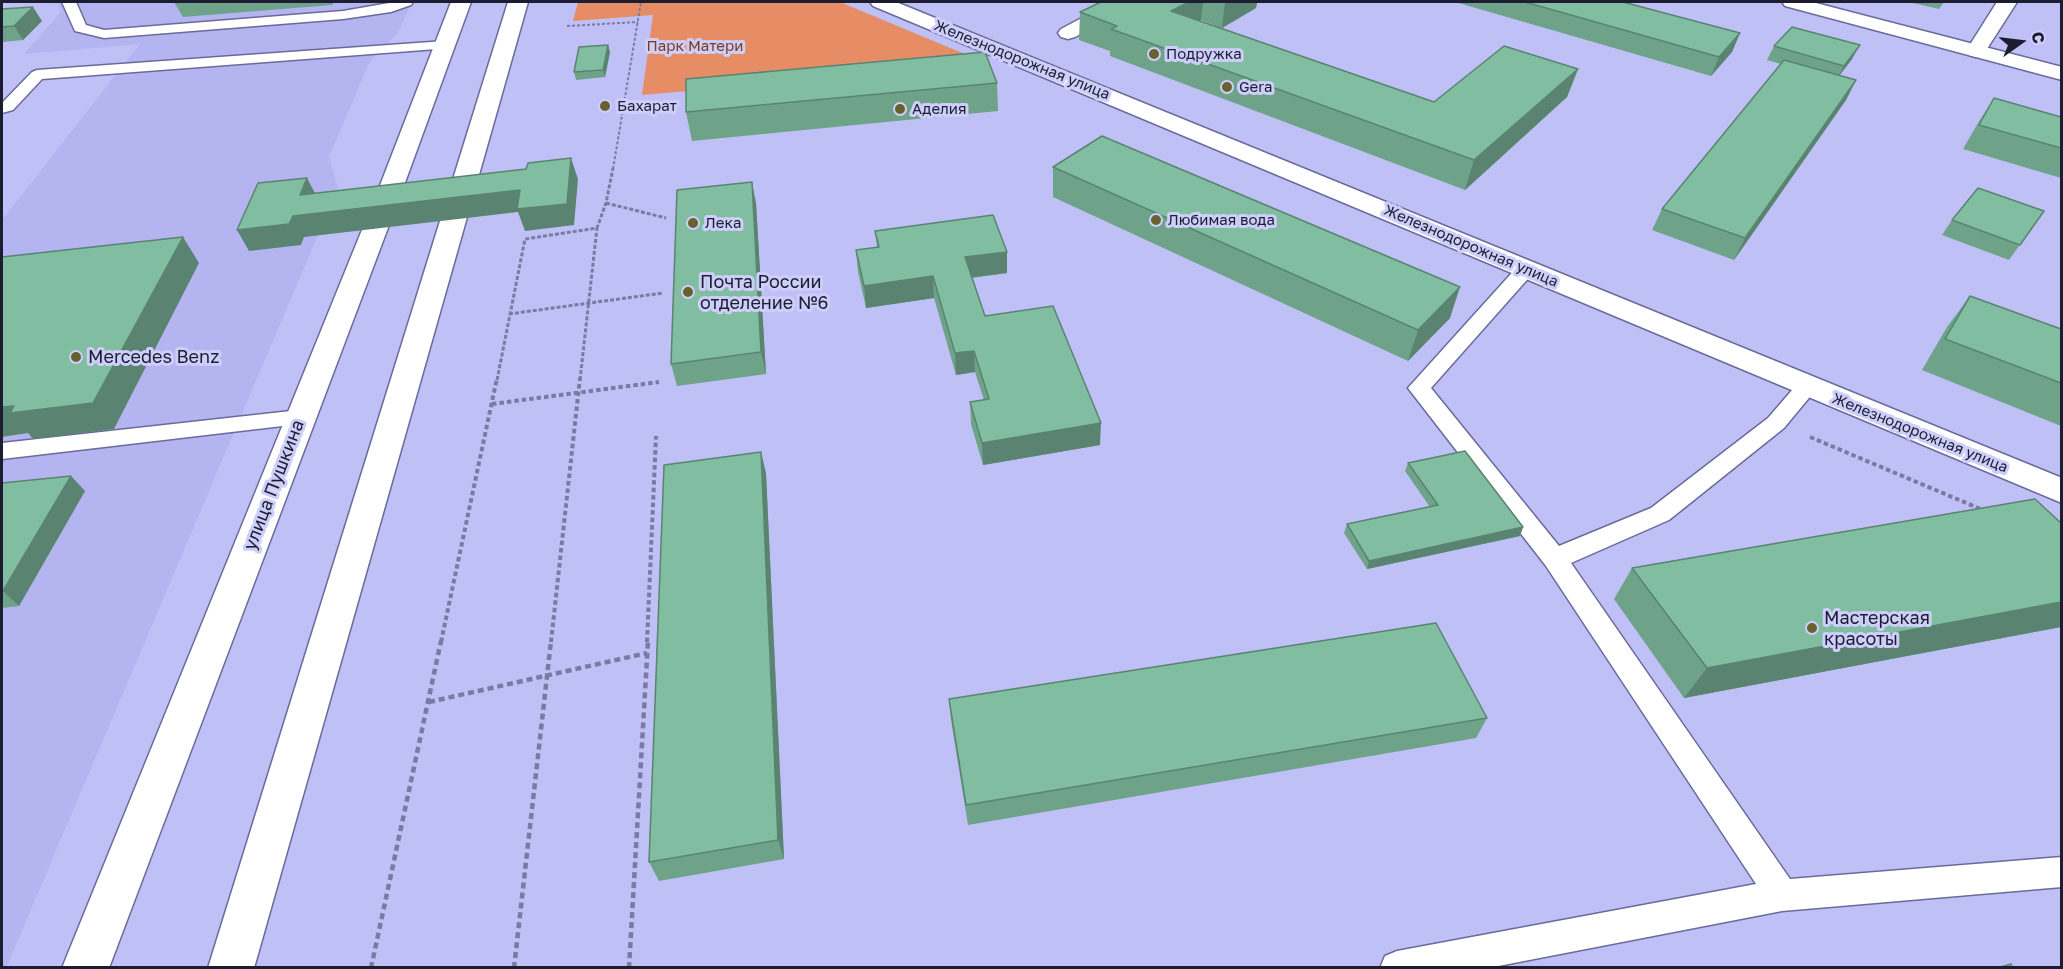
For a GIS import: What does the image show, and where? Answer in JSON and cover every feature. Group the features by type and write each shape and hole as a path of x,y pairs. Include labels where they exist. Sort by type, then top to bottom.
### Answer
{"main road":[{"name":"улица Пушкина","path":"85,968 461,2"},
{"path":"231,968 518,2"},
{"name":"Железнодорожная улица","path":"880,2 2061,491"},
{"path":"1068,33 1126,2"},
{"path":"1791,2 2061,74"},
{"path":"1976,51 2007,2"}],"lane":[{"path":"69,2 80,28 104,34 343,15 390,8 406,2"},
{"path":"2,108 8,107 37,75 446,45"},
{"path":"1526,269 1419,388 1555,559 1782,895"},
{"path":"1555,559 1660,514 1776,423 1807,387"},
{"path":"2,451 300,418"},
{"path":"1397,968 1782,895 2061,872"}],"path":[{"path":"514,968 597,228 606,203 641,2"},
{"path":"567,26 638,22"},
{"path":"606,203 666,219"},
{"path":"371,968 492,404 525,238 597,228"},
{"path":"509,314 663,293"},
{"path":"492,404 659,382"},
{"path":"1776,423 1985,511"},
{"path":"629,968 647,653 656,436"},
{"path":"429,702 647,653"}],"shaded area":[{"path":"49,2 412,2 397,34 370,61 329,157 338,188 6,968 2,967 2,220 140,44 24,54 61,12 58,4"}],"green space":[{"name":"Парк Матери","path":"578,2 840,2 991,65 642,95 653,15 573,21"}],"building":[{"path":"1101,2 1189,2 1171,11 1434,102 1504,46 1578,69 1474,160 1111,29 1117,26 1080,12"},
{"path":"1525,2 1623,2 1740,33 1719,57"},
{"path":"33,7 14,26 2,27 2,9"},
{"path":"1792,27 1860,45 1844,66 1774,46"},
{"path":"608,45 603,70 574,72 579,47"},
{"path":"985,52 997,83 686,112 686,79"},
{"path":"1784,60 1856,80 1745,238 1662,209"},
{"path":"1994,98 2061,117 2061,148 1979,125"},
{"path":"1102,136 1460,287 1418,330 1053,167"},
{"path":"571,158 567,204 517,209 520,190 293,216 289,224 237,230 258,183 307,178 300,195 526,169 528,163"},
{"path":"752,182 761,352 671,364 677,190"},
{"path":"1978,188 2044,211 2020,245 1952,220"},
{"path":"993,215 1007,252 965,257 985,316 1053,306 1101,423 982,443 970,402 989,399 974,351 955,353 933,276 864,286 856,250 879,247 875,231"},
{"name":"Mercedes Benz","path":"183,237 93,403 10,413 14,406 2,407 2,257"},
{"path":"1970,296 2061,329 2061,383 1945,339"},
{"path":"1465,451 1523,527 1369,561 1347,524 1438,505 1408,463"},
{"path":"761,452 778,840 649,862 664,465"},
{"path":"71,476 3,591 2,591 2,483"},
{"path":"2035,499 2061,523 2061,602 1707,668 1632,568"},
{"path":"1436,623 1487,718 966,805 949,699"},
{"path":"2011,964 2013,968 1997,968"}],"place":[{"name":"Подружка","path":"1154,54"},
{"name":"Gera","path":"1227,87"},
{"name":"Бахарат","path":"605,106"},
{"name":"Аделия","path":"900,109"},
{"name":"Любимая вода","path":"1156,220"},
{"name":"Лека","path":"693,223"},
{"name":"Почта России отделение №6","path":"688,292"},
{"name":"Mercedes Benz","path":"76,357"},
{"name":"Мастерская красоты","path":"1812,628"}]}
